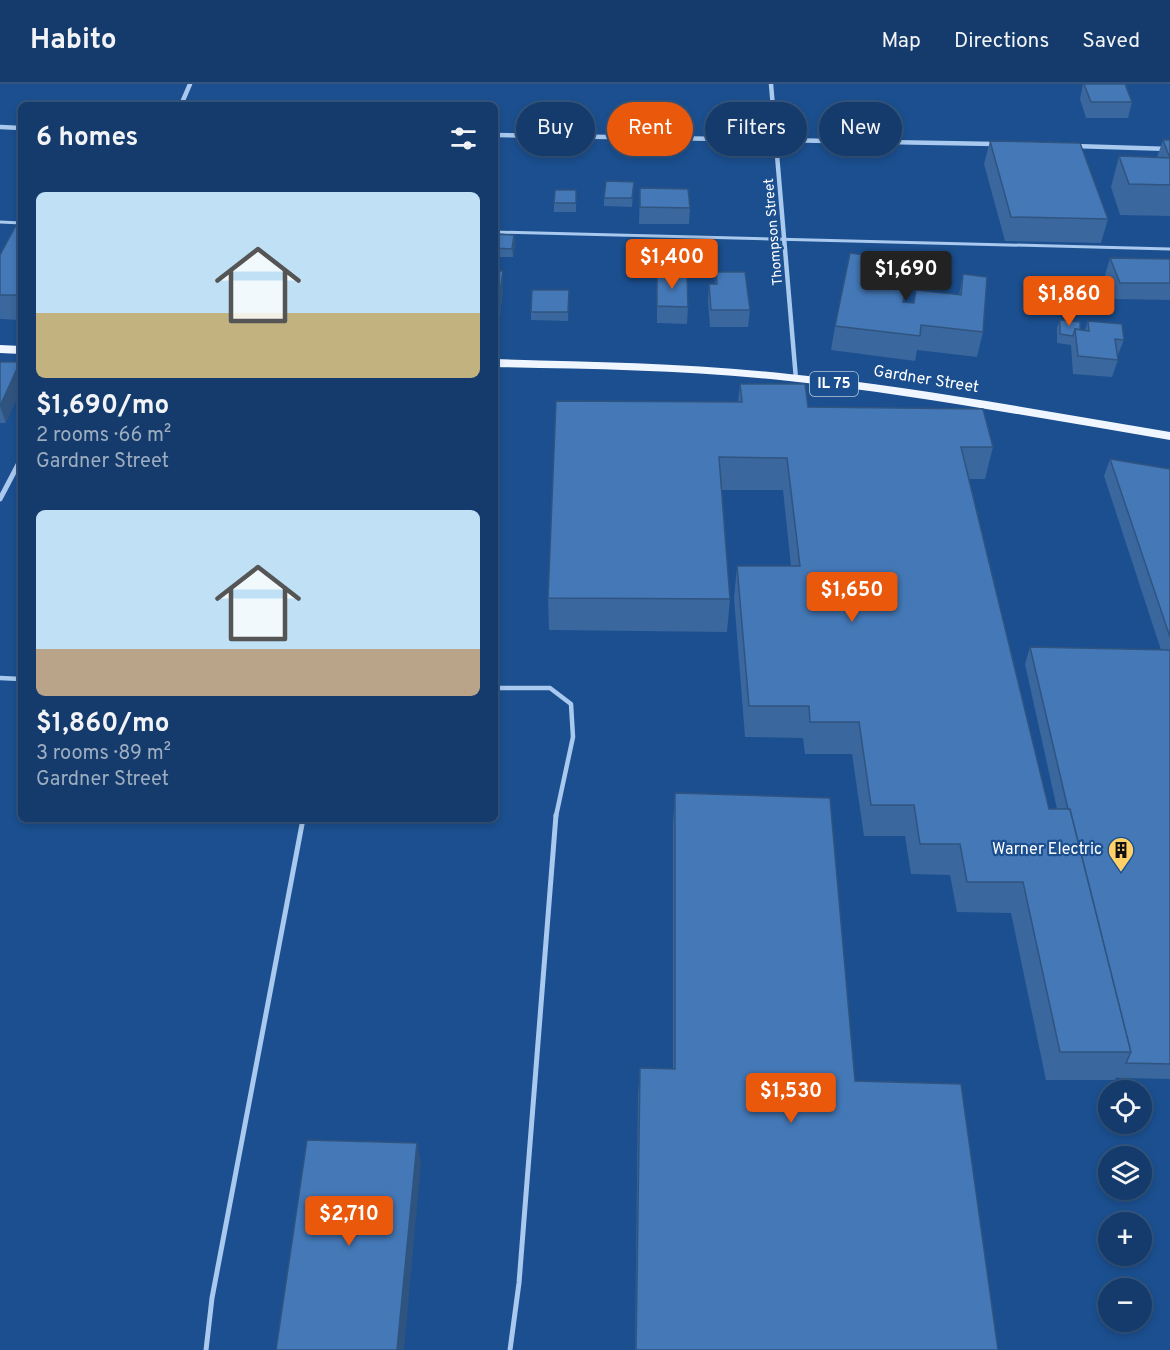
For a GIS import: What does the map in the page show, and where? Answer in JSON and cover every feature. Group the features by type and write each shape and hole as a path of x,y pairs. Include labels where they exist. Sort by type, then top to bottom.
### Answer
{"main road":[{"path":"0,349 18,350"},
{"name":"Gardner Street","path":"498,363 669,368 796,379 902,392 1170,436"}],"street":[{"path":"182,102 190,84"},
{"name":"Thompson Street","path":"771,84 773,102"},
{"path":"0,127 18,128"},
{"path":"498,135 705,137"},
{"path":"807,139 1003,144"},
{"path":"1063,146 1170,148"},
{"name":"Thompson Street","path":"778,156 796,379"},
{"path":"0,500 18,465"}],"lane":[{"path":"0,222 18,223"},
{"path":"498,232 785,237 1170,249"},
{"path":"0,678 18,679"},
{"path":"498,688 550,688 571,704 573,737 557,803 519,1283 510,1350"},
{"path":"206,1350 212,1298 302,822"}],"building":[{"path":"1084,84 1125,84 1132,102 1091,102"},
{"path":"1163,140 1170,140 1170,158"},
{"path":"990,141 1080,143 1108,219 1011,217"},
{"path":"1119,156 1170,158 1170,185 1129,184"},
{"path":"606,181 634,182 632,198 604,198"},
{"path":"640,188 688,189 690,208 640,207"},
{"path":"555,190 576,190 576,203 554,203"},
{"path":"18,222 18,295 0,295 0,255"},
{"path":"498,234 514,235 512,249 498,248"},
{"path":"850,253 872,256 870,267 907,271 903,302 914,303 916,290 961,295 963,274 987,277 983,332 921,325 920,336 835,326"},
{"path":"1110,258 1170,259 1170,283 1120,283"},
{"path":"498,271 503,271 499,299"},
{"path":"716,272 745,272 750,310 711,310 709,284 717,284"},
{"path":"657,274 687,274 688,307 657,306"},
{"path":"532,290 569,290 568,312 531,312"},
{"path":"1060,320 1080,322 1080,330 1075,329 1073,336 1060,334"},
{"path":"1088,321 1122,324 1124,340 1115,339 1118,360 1078,356 1075,329 1089,331"},
{"path":"0,362 18,362 18,366 0,406"},
{"path":"740,384 805,384 808,407 983,409 993,447 961,447 1049,809 1070,809 1131,1052 1060,1052 1023,882 967,882 960,844 920,844 914,805 871,805 859,722 810,722 809,706 749,706 737,566 800,566 787,458 719,457 730,599 548,598 556,401 742,402"},
{"path":"1110,459 1170,469 1170,637"},
{"name":"Warner Electric","path":"1030,647 1170,650 1170,1064 1126,1063 1131,1052 1070,809 1068,809"},
{"path":"675,793 830,798 855,1081 961,1084 998,1350 636,1350 640,1068 675,1069"},
{"path":"307,1140 417,1143 397,1350 276,1350"}],"place":[{"name":"Warner Electric","path":"1121,873"}]}
